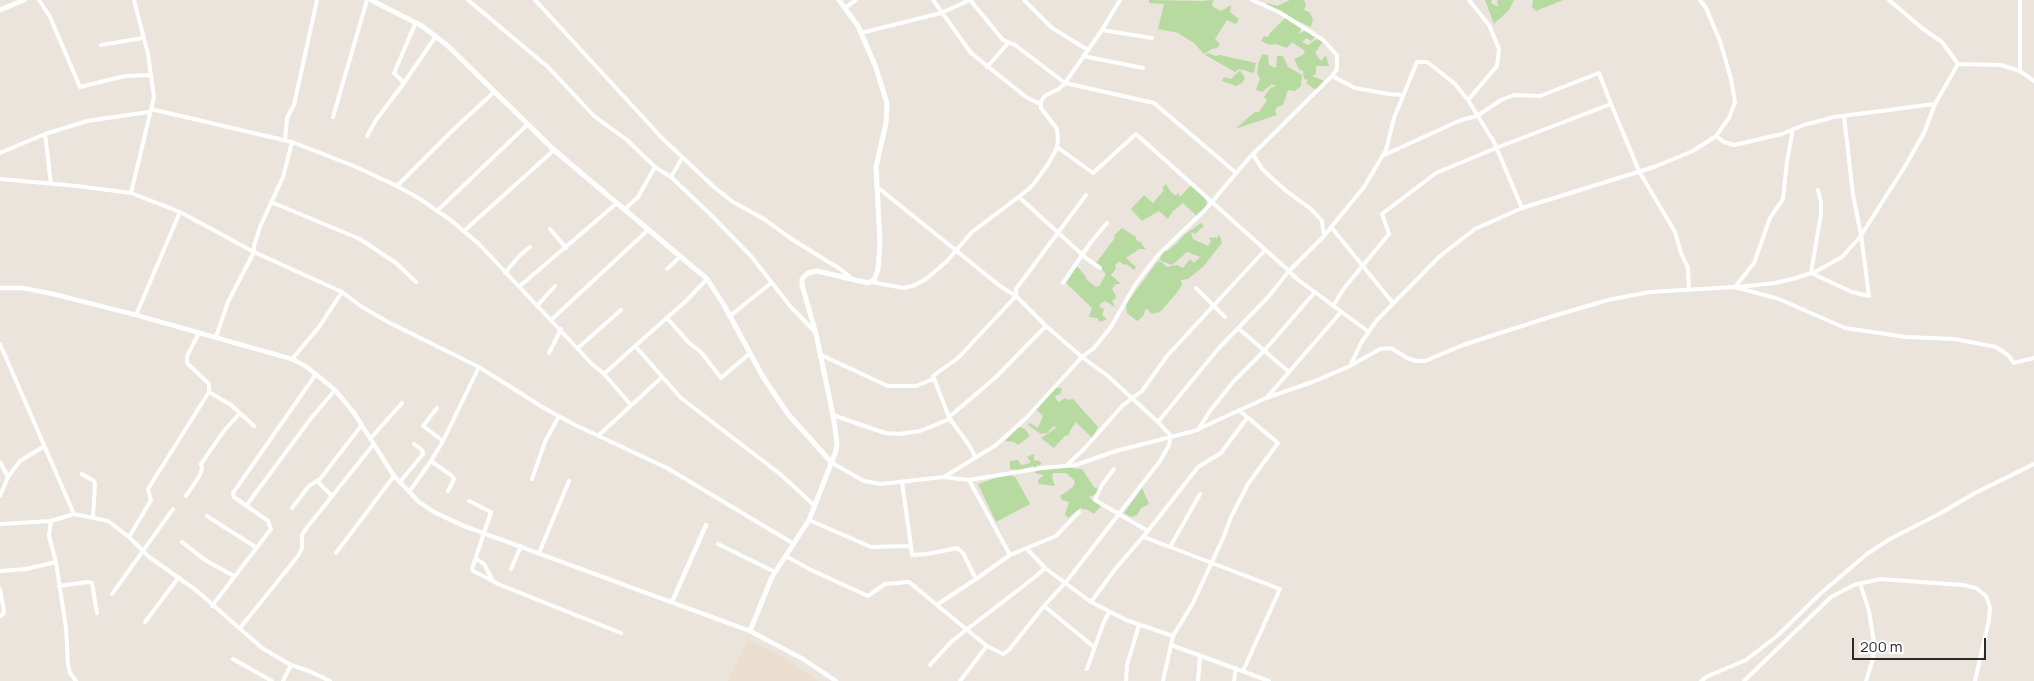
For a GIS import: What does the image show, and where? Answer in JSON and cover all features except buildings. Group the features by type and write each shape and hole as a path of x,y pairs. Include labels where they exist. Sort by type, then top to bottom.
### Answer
{"main road":[{"path":"0,10 24,0"},
{"path":"371,0 416,22 436,36 462,58 554,150 707,279 730,316 749,354 788,414 832,463"},
{"path":"750,631 767,586 809,520 832,463 837,443 834,415 821,355 802,285 804,275 811,271 817,271 871,282 876,277 880,257 876,186 878,154 888,113 878,73 862,33 846,7 839,0"}],"street":[{"path":"39,0 50,17 80,87 125,76 151,75"},
{"path":"131,193 154,97 151,75 134,0"},
{"path":"284,140 287,118 294,104 317,0"},
{"path":"333,117 367,0"},
{"path":"468,0 548,67 594,116 627,140 655,167 670,177 731,235 795,312 816,334"},
{"path":"535,0 682,158 726,197 764,218 790,238 840,268 850,277"},
{"path":"846,7 856,0"},
{"path":"871,282 897,288 910,287 935,273 972,232 1036,181 1057,147 1056,129 1040,104 1026,97 971,53 933,0"},
{"path":"862,33 941,13 970,0 1003,40 1015,46 1065,83 1154,103 1236,172"},
{"path":"1024,0 1052,28 1088,50"},
{"path":"1040,104 1046,95 1059,89 1065,83 1119,2 1113,0"},
{"path":"943,478 996,445 1026,418 1082,358 1094,348 1111,327 1135,285 1150,265 1190,226 1252,154 1332,76 1338,62 1337,55 1328,44 1302,25 1252,0"},
{"path":"1468,100 1497,66 1499,49 1489,25 1469,0"},
{"path":"1350,366 1377,320 1427,268 1466,235 1522,208 1654,167 1681,156 1716,136 1729,118 1735,102 1731,79 1720,42 1706,8 1700,0"},
{"path":"1889,0 1923,29 1942,42 1958,64"},
{"path":"2020,0 2020,72"},
{"path":"404,83 394,73 416,22"},
{"path":"1102,30 1152,38"},
{"path":"367,136 376,120 436,36"},
{"path":"101,45 143,38"},
{"path":"987,66 1008,43"},
{"path":"1083,56 1143,68"},
{"path":"1158,422 1174,400 1269,296 1289,271 1324,236 1364,187 1386,150 1394,118 1415,64 1419,60 1427,62 1444,75 1468,100 1496,148 1522,208"},
{"path":"1958,64 2001,65 2020,72 2034,81"},
{"path":"832,463 864,482 881,484 943,478 969,480 1082,463 1171,436 1198,430 1266,398 1315,381 1350,366 1372,352 1385,348 1391,348 1416,361 1424,361 1463,345 1608,300 1650,292 1775,283 1811,273 1833,264 1842,257 1861,235 1879,209 1920,140 1935,104 1958,64"},
{"path":"1382,156 1461,120 1477,116 1501,100 1514,95 1540,96 1598,73 1639,171 1675,232 1688,268 1690,289"},
{"path":"1332,76 1355,88 1403,95"},
{"path":"397,186 494,92"},
{"path":"1333,306 1362,264 1381,246 1389,234 1382,214 1436,174 1496,148 1611,104"},
{"path":"1716,136 1724,142 1734,145 1782,134 1827,118 1935,104"},
{"path":"0,154 45,134 87,121 150,111 292,142 354,166 397,186 438,210 464,231 520,286 631,405"},
{"path":"1811,273 1852,292 1869,296 1861,235 1853,195 1844,116"},
{"path":"438,210 528,124"},
{"path":"1735,287 1754,263 1770,218 1783,199 1793,129"},
{"path":"45,134 51,184"},
{"path":"1057,147 1094,173 1136,134 1186,177 1297,279 1369,332"},
{"path":"216,336 228,302 254,252 260,227 283,177 292,142"},
{"path":"464,231 554,150"},
{"path":"1252,154 1262,169 1322,221 1324,236"},
{"path":"670,177 682,158"},
{"path":"625,209 638,197 655,167"},
{"path":"0,179 131,193 180,212 254,252 342,292 362,307 388,322 480,367 559,416 667,468 794,544"},
{"path":"876,186 956,251 1016,296 1082,358 1108,376 1171,436"},
{"path":"1811,273 1821,214 1818,190"},
{"path":"821,355 888,386 916,386 933,379 935,374 958,358 1016,296 1016,289 1086,195"},
{"path":"1018,197 1100,268"},
{"path":"271,202 360,239 396,263 416,282"},
{"path":"520,286 617,203"},
{"path":"136,315 180,212"},
{"path":"1063,283 1082,254 1108,223"},
{"path":"1331,227 1393,303"},
{"path":"550,229 566,248"},
{"path":"551,320 648,229"},
{"path":"505,273 530,247"},
{"path":"1066,466 1085,448 1123,405 1142,390 1167,356 1265,250"},
{"path":"667,269 681,256"},
{"path":"604,374 667,318 707,279"},
{"path":"730,316 771,283"},
{"path":"537,306 555,286"},
{"path":"1735,287 1780,299 1845,328 1906,337 1955,339 1996,347 2008,355 2014,363 2034,358"},
{"path":"0,288 23,288 53,294 216,336 292,359 316,374 335,390 354,413 394,476 419,502 434,512 485,533 750,631 803,659 836,681"},
{"path":"1196,288 1225,317"},
{"path":"292,359 319,327 342,292"},
{"path":"1198,430 1233,382 1264,351 1315,292"},
{"path":"578,348 620,310"},
{"path":"1266,398 1341,312"},
{"path":"667,318 689,343 701,352 721,378 749,354"},
{"path":"834,415 885,433 899,434 920,431 949,418 995,378 1046,326"},
{"path":"1238,328 1289,372"},
{"path":"549,353 561,329"},
{"path":"129,537 151,500 148,489 209,392 209,384 187,363 187,356 199,333"},
{"path":"0,344 74,514"},
{"path":"635,346 662,378 695,411 780,474 815,506"},
{"path":"409,492 432,461 443,442 480,367"},
{"path":"212,606 257,548 271,526 268,521 234,497 233,493 316,374"},
{"path":"598,436 662,378"},
{"path":"933,379 949,418 976,458"},
{"path":"246,506 312,416 335,390"},
{"path":"209,392 231,405 254,426"},
{"path":"370,439 402,403"},
{"path":"438,408 423,426 443,442"},
{"path":"1163,681 1173,636 1193,603 1238,502 1248,484 1278,443 1240,411"},
{"path":"186,496 200,475 201,464 223,432 240,413"},
{"path":"532,479 545,442 559,416"},
{"path":"1091,602 1116,568 1144,537 1198,467 1221,453 1247,418"},
{"path":"292,508 361,426"},
{"path":"786,556 809,569 868,596 885,584 905,581 912,584 988,647 1003,654 1007,652 1066,582 1160,461 1169,445 1171,436"},
{"path":"400,482 423,454 422,450 414,444"},
{"path":"240,628 298,556 302,548 302,535 305,530 373,445"},
{"path":"0,496 8,477 20,461 44,447"},
{"path":"432,461 454,479 448,491"},
{"path":"0,462 8,477"},
{"path":"1701,681 1708,676 1746,660 1778,636 1820,594 1867,554 1890,539 1975,493 2034,464"},
{"path":"1114,469 1095,500 1148,531"},
{"path":"82,474 94,481 95,484 92,517"},
{"path":"336,553 394,476"},
{"path":"969,480 1010,555"},
{"path":"316,481 332,496"},
{"path":"539,553 570,481"},
{"path":"902,482 912,555 957,548 963,553 976,579"},
{"path":"1170,547 1200,494"},
{"path":"469,501 491,512 473,571 540,602 621,633"},
{"path":"112,594 174,509"},
{"path":"938,604 1010,555 1056,536 1079,512"},
{"path":"0,524 51,521 74,514 108,521 129,537 142,551 178,577 262,648 291,666 309,671 330,681"},
{"path":"207,516 257,548"},
{"path":"809,520 871,547 911,546"},
{"path":"51,521 50,536 66,628 68,665 70,674 76,681"},
{"path":"672,602 706,525"},
{"path":"1144,537 1280,589 1243,671"},
{"path":"182,542 205,560 234,576"},
{"path":"718,544 775,572"},
{"path":"511,570 521,546"},
{"path":"1027,549 1045,568 1091,602 1139,625 1173,636"},
{"path":"476,560 484,564 492,576 492,581"},
{"path":"0,571 26,569 56,562"},
{"path":"930,665 939,653 996,606 1035,578 1045,568"},
{"path":"145,622 178,577"},
{"path":"1744,681 1831,597 1845,588 1880,579 1962,585 1976,588 1982,592 1989,602 1989,620 1975,681"},
{"path":"59,586 92,582 97,613"},
{"path":"1860,583 1869,611 1874,643 1873,659 1866,681"},
{"path":"0,588 4,614 0,616"},
{"path":"1044,606 1094,647"},
{"path":"1087,669 1109,612"},
{"path":"1126,681 1127,665 1139,625"},
{"path":"1171,645 1268,681"},
{"path":"960,681 988,647"},
{"path":"1198,681 1200,656"},
{"path":"233,660 272,681"},
{"path":"283,681 291,666"},
{"path":"1234,681 1236,668"}],"shaded area":[{"path":"749,640 777,654 819,681 728,681"}],"green space":[{"path":"1149,0 1213,0 1212,6 1221,11 1231,5 1230,12 1239,19 1236,24 1227,20 1215,39 1220,44 1217,48 1204,54 1194,43 1178,33 1158,29 1164,4 1149,3"},
{"path":"1290,0 1304,0 1306,5 1304,10 1309,12 1313,19 1311,27 1295,20 1302,26 1299,34 1307,29 1316,35 1312,41 1306,38 1302,42 1308,45 1318,38 1324,40 1315,53 1321,61 1326,55 1329,66 1316,66 1316,74 1312,76 1327,82 1316,90 1306,83 1308,80 1304,79 1303,71 1299,69 1294,59 1303,55 1305,51 1292,42 1287,48 1276,44 1270,45 1261,41 1264,36 1268,37 1287,16 1266,7 1267,3 1277,6"},
{"path":"1485,0 1492,0 1491,3 1498,7 1497,0 1514,0 1509,10 1494,24"},
{"path":"1533,0 1563,0 1536,11 1532,7"},
{"path":"1208,53 1256,63 1254,73 1239,69 1235,72 1205,55"},
{"path":"1263,54 1268,55 1269,65 1276,68 1277,56 1283,56 1288,67 1302,75 1301,86 1295,91 1288,90 1283,105 1277,107 1275,111 1277,115 1235,129 1255,112 1259,112 1267,100 1264,97 1270,88 1276,86 1272,84 1262,92 1256,90 1260,79 1257,73 1259,61"},
{"path":"1240,70 1245,78 1242,83 1236,86 1222,81 1224,77 1231,79"},
{"path":"1166,184 1171,192 1176,196 1178,193 1180,197 1191,185 1204,196 1208,206 1198,217 1183,203 1173,211 1168,219 1159,211 1142,221 1131,209 1144,195 1153,203 1164,190 1162,188"},
{"path":"1201,223 1204,226 1195,234 1191,233 1193,239 1208,246 1211,242 1209,238 1216,237 1217,239 1218,235 1222,243 1203,267 1188,279 1181,280 1182,285 1160,312 1152,314 1146,308 1143,316 1137,321 1127,313 1126,304 1157,262 1160,261 1167,267 1177,265 1183,268 1190,259 1194,263 1200,257 1187,252 1172,265 1161,261 1160,258 1164,250 1167,251 1184,235"},
{"path":"1122,228 1136,237 1136,240 1142,243 1146,249 1139,249 1126,258 1136,267 1134,270 1126,264 1123,265 1120,261 1115,265 1116,269 1111,275 1121,284 1116,284 1112,289 1116,296 1115,300 1112,299 1115,307 1105,301 1100,304 1100,308 1102,307 1104,310 1102,315 1107,319 1100,322 1097,318 1089,317 1092,308 1066,283 1075,268 1078,267 1086,279 1096,287 1100,285 1106,274 1096,263 1115,238 1114,235"},
{"path":"1056,387 1062,389 1060,394 1055,396 1059,402 1065,398 1068,400 1073,399 1098,427 1092,438 1076,422 1069,435 1065,436 1054,448 1041,438 1056,428 1054,426 1047,433 1041,434 1028,425 1030,423 1038,428 1043,416 1035,408"},
{"path":"1019,427 1025,429 1030,436 1018,445 1014,442 1005,441"},
{"path":"1034,454 1034,461 1037,460 1042,463 1039,466 1037,465 1035,469 1033,466 1019,470 1010,469 1010,461 1018,460 1021,465 1027,464 1031,462 1027,457"},
{"path":"1063,467 1082,469 1094,487 1098,489 1096,494 1089,497 1101,506 1094,514 1080,508 1068,518 1065,514 1069,502 1062,500 1060,496 1073,487 1075,481 1066,473 1053,473 1052,478 1055,486 1039,484 1038,480 1044,475 1035,473 1036,470"},
{"path":"1011,475 1016,478 1030,504 996,522 978,484"},
{"path":"1142,488 1149,504 1141,508 1137,515 1131,517 1124,513"}]}
